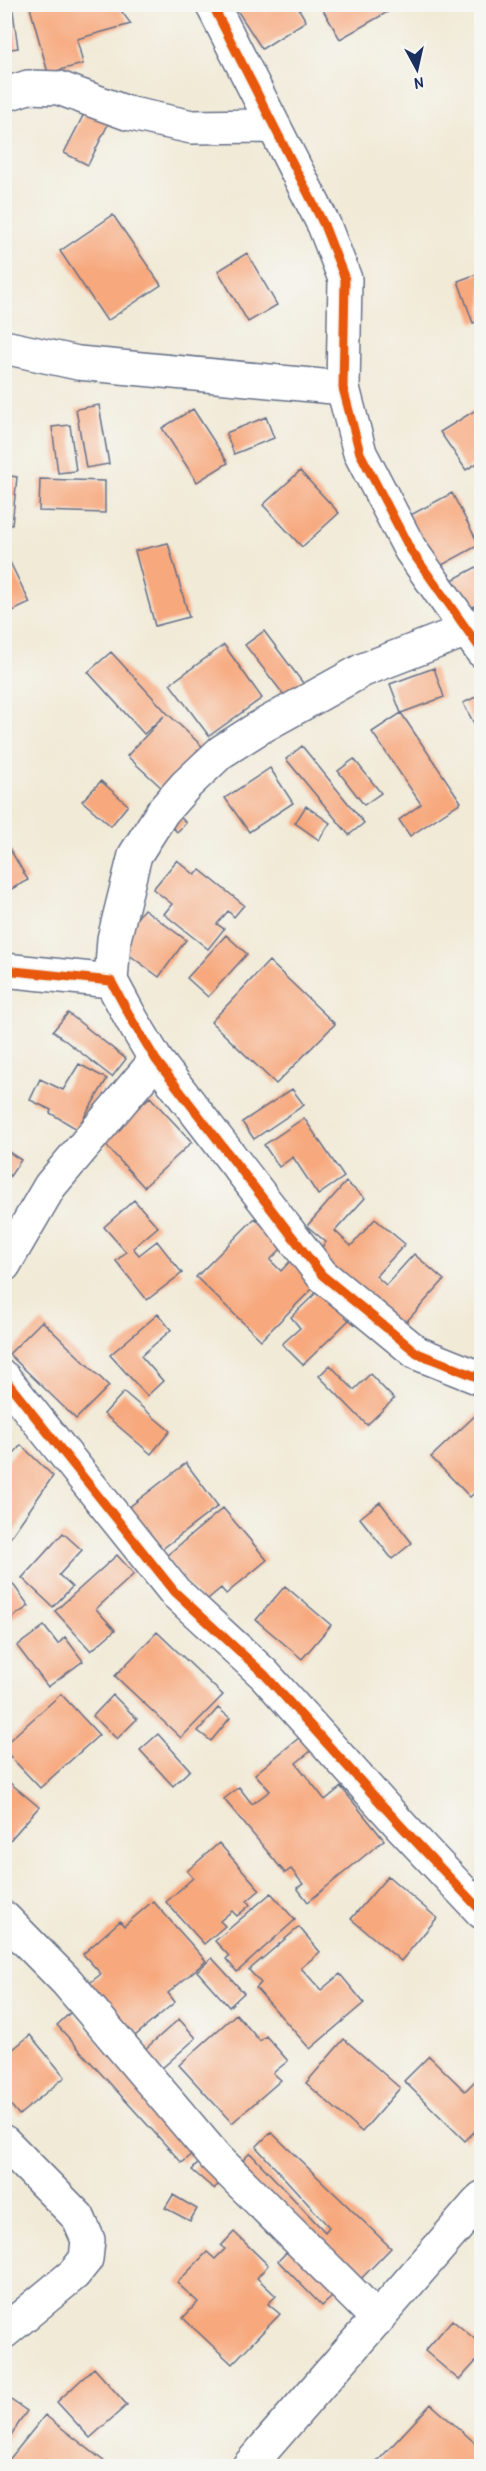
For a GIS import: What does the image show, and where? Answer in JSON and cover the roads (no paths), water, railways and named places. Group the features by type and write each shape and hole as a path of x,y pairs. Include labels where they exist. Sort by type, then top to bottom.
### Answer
{"street":[{"path":"212,4 324,225 345,279 343,388 360,453 410,549 477,635 387,659 363,670 257,729 221,752 186,785 163,810 135,855 114,939 111,981 156,1060 322,1275 417,1353 482,1379"},
{"path":"4,95 28,87 59,88 127,113 192,127 273,126"},
{"path":"4,347 78,363 343,388"},
{"path":"4,970 111,981"},
{"path":"4,1265 50,1185 156,1060"},
{"path":"4,1378 175,1592 264,1674 482,1912"},
{"path":"4,1918 67,1982 216,2158 378,2319"},
{"path":"4,2142 78,2217 88,2240 86,2259 74,2274 4,2331"},
{"path":"249,2466 482,2198"}]}
